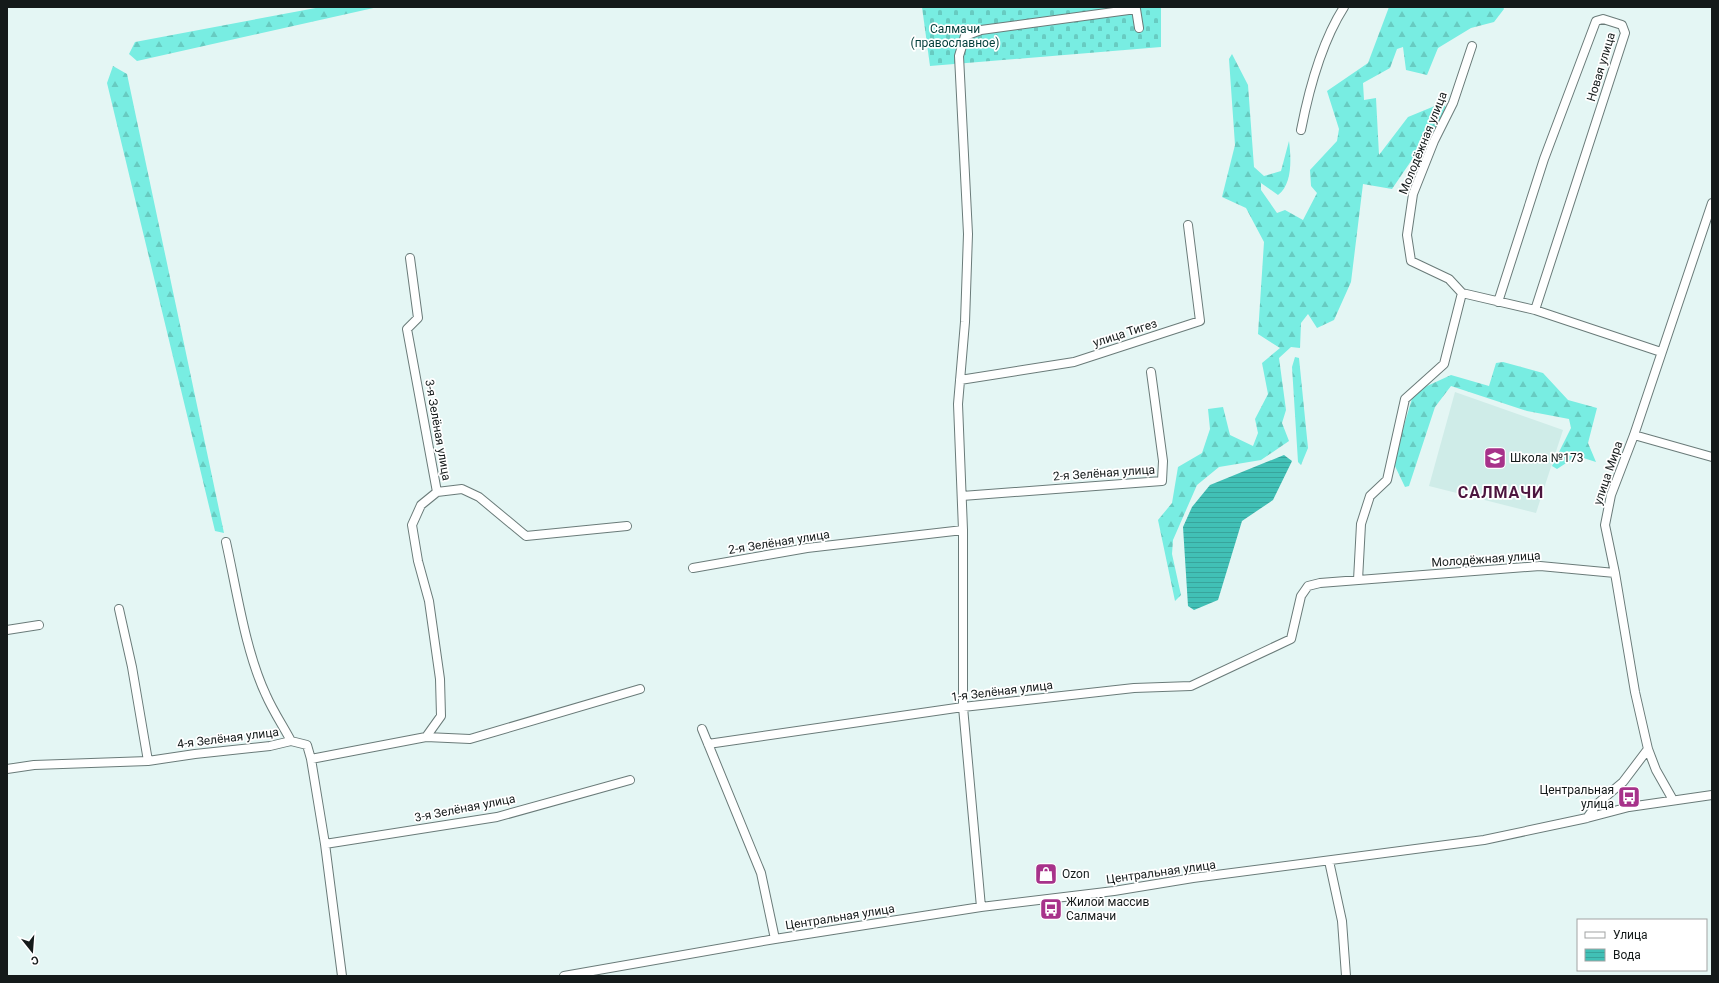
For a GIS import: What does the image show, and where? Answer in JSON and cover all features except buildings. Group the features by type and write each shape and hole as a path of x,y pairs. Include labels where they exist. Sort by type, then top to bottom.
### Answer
{"street":[{"path":"1301,130 1308,94 1334,23 1344,7"},
{"path":"981,906 963,707 964,530 958,404 968,234 959,56 965,36 981,30 1136,9 1139,28"},
{"name":"Новая улица","path":"1498,302 1544,159 1596,21 1603,19 1622,26 1625,33 1535,310"},
{"name":"Молодёжная улица","path":"1462,293 1449,279 1411,261 1406,235 1413,194 1434,141 1453,103 1472,46"},
{"name":"улица Мира","path":"1673,800 1656,770 1648,749 1635,692 1615,573 1605,525 1611,495 1634,435 1712,203"},
{"name":"улица Тигез","path":"960,380 1074,362 1200,321 1188,225"},
{"name":"3-я Зелёная улица","path":"410,258 418,318 408,329 437,492 421,506 412,525 418,561 429,601 440,679 441,716 426,737"},
{"path":"1358,580 1361,524 1370,496 1387,480 1404,399 1444,364 1462,293 1535,310 1661,352"},
{"name":"2-я Зелёная улица","path":"962,496 1162,481 1163,461 1151,372"},
{"path":"1634,435 1712,457"},
{"path":"437,492 462,489 479,497 526,536 627,526"},
{"name":"2-я Зелёная улица","path":"693,568 807,548 964,530"},
{"name":"4-я Зелёная улица","path":"7,768 34,765 148,761 195,754 270,746 291,741 266,695 258,674 247,636 226,542"},
{"name":"Молодёжная улица","path":"1291,639 1301,596 1308,586 1320,583 1540,566 1615,573"},
{"path":"119,609 132,667 148,761"},
{"path":"7,630 39,625"},
{"name":"1-я Зелёная улица","path":"708,744 963,707 1134,688 1191,686 1291,639"},
{"path":"311,759 426,737 470,739 640,689"},
{"path":"702,729 761,873 775,939"},
{"path":"291,741 307,745 311,759 325,844 342,976"},
{"path":"1586,818 1597,804 1623,782 1648,749"},
{"name":"3-я Зелёная улица","path":"325,844 497,817 630,780"},
{"name":"Центральная улица","path":"564,976 775,939 981,906 1114,891 1193,878 1484,840 1629,807 1712,796"},
{"path":"1329,861 1342,921 1346,976"}],"shaded area":[{"name":"Школа №173","path":"1455,392 1563,430 1536,513 1429,486"}],"green space":[{"path":"321,7 378,7 137,61 129,54 135,42"},
{"name":"Салмачи (православное)","path":"922,7 1161,7 1161,47 930,66"},
{"path":"1389,7 1503,7 1504,9 1494,22 1471,28 1438,48 1427,75 1406,70 1403,47 1397,49 1390,68 1363,83 1364,100 1376,98 1379,155 1408,117 1442,103 1449,111 1447,120 1426,139 1392,189 1363,184 1351,282 1334,320 1317,328 1308,314 1301,323 1300,348 1291,347 1279,358 1286,410 1282,423 1289,441 1261,460 1219,467 1197,485 1173,540 1172,554 1181,595 1175,601 1158,520 1172,503 1178,467 1202,453 1210,429 1208,409 1223,407 1230,435 1253,446 1258,433 1255,419 1268,394 1262,363 1280,348 1258,334 1264,242 1246,208 1222,197 1235,145 1229,59 1232,54 1248,85 1254,167 1264,176 1281,171 1289,141 1290,170 1289,177 1283,190 1278,195 1261,183 1261,190 1277,213 1285,210 1303,220 1317,193 1311,186 1310,170 1337,141 1339,129 1327,91 1368,63"},
{"path":"113,66 127,74 224,533 215,531 107,83"},
{"path":"1295,357 1299,358 1308,448 1301,465 1298,462 1292,367"},
{"path":"1503,362 1543,373 1568,400 1597,408 1588,443 1596,462 1577,456 1557,469 1552,466 1571,428 1569,419 1527,411 1451,386 1435,407 1409,486 1405,487 1393,462 1414,392 1451,375 1489,386 1496,363"}],"water":[{"path":"1284,455 1292,461 1273,500 1242,521 1218,600 1194,610 1188,606 1183,527 1192,507 1210,485"}],"place":[{"name":"Школа №173","path":"1495,458"},
{"name":"Центральная улица","path":"1629,797"},
{"name":"Ozon","path":"1046,874"},
{"name":"Жилой массив Салмачи","path":"1051,909"}],"district":[{"name":"САЛМАЧИ","path":"1501,492"}]}
